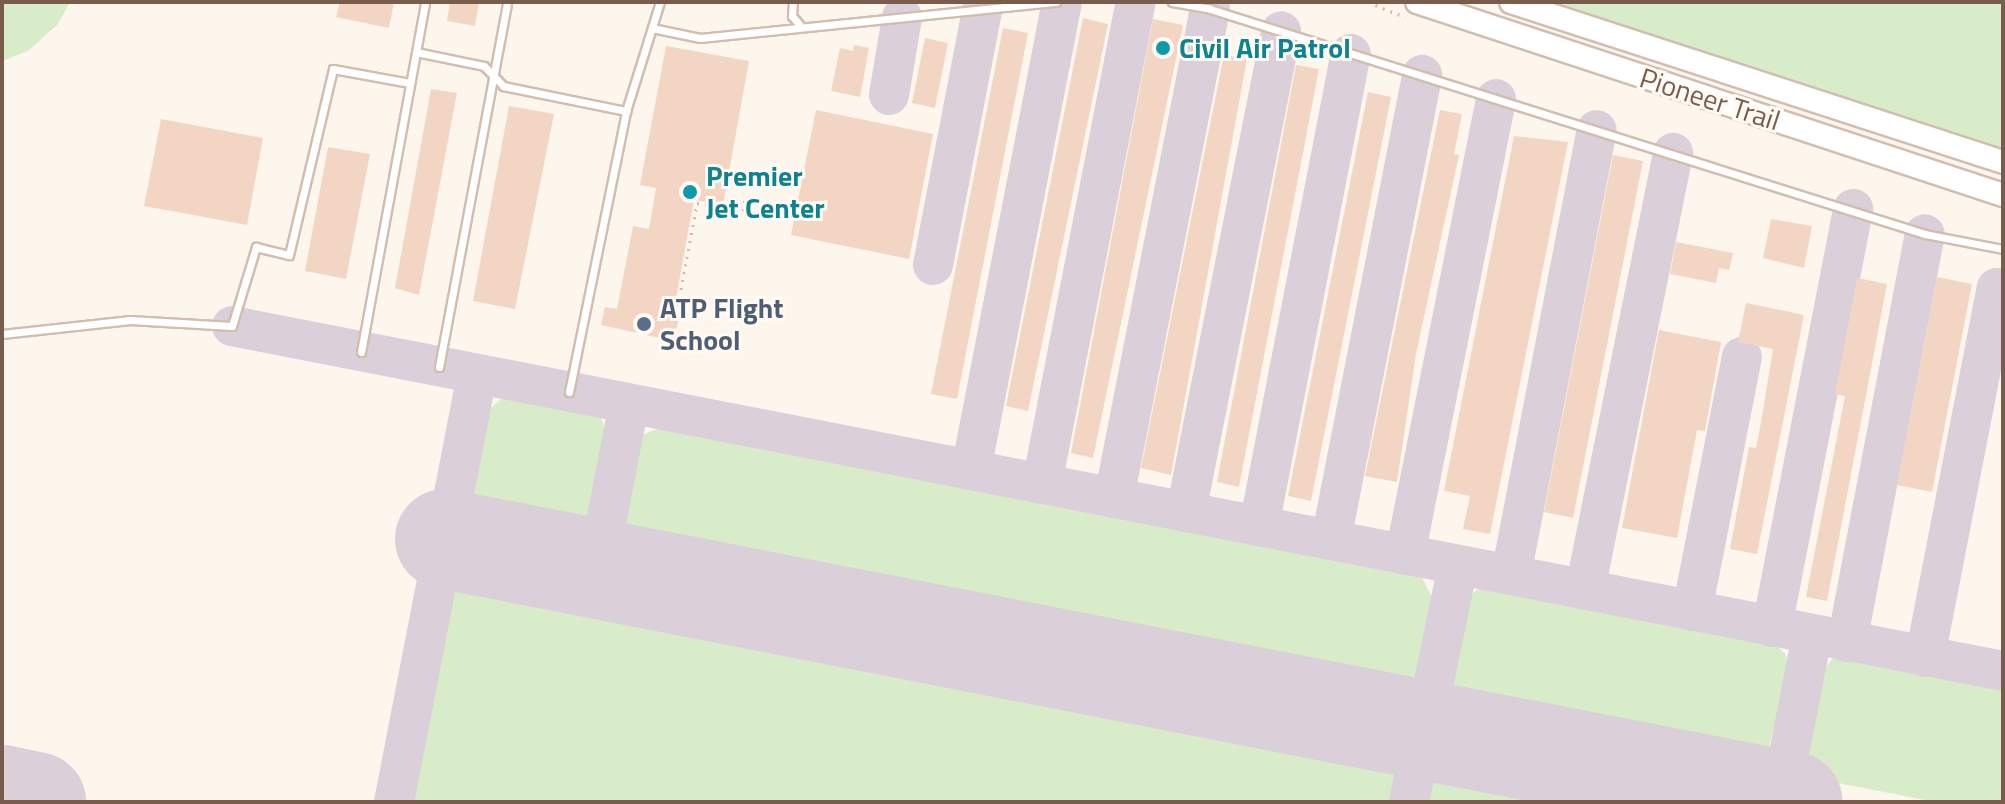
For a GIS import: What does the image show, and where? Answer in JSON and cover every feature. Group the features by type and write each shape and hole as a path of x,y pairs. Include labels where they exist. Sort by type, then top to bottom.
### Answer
{"main road":[{"name":"Pioneer Trail","path":"1417,2 2003,195"},
{"name":"Pioneer Trail","path":"1511,2 2003,162"}],"lane":[{"path":"361,352 425,2"},
{"path":"439,367 507,2"},
{"path":"569,392 626,111 660,2"},
{"path":"793,2 792,16 799,24"},
{"path":"652,28 700,38 799,24 1056,2"},
{"path":"1172,2 1210,9 1925,234 2003,249"},
{"path":"416,52 484,66 503,86 626,111"},
{"path":"2,334 130,320 232,326 256,247 289,255 333,69 410,83"}],"path":[{"path":"675,321 697,203 743,211 745,199"}],"green space":[{"path":"2,2 70,2 58,24 28,51 2,61"},
{"path":"1551,2 2003,2 2003,152 1755,72"},
{"path":"521,395 580,406 601,418 609,438 594,512 581,528 561,534 492,520 472,501 485,413 504,397"},
{"path":"668,424 1406,568 1420,574 1433,599 1419,670 1405,690 1389,695 643,550 630,541 622,511 642,435"},
{"path":"484,570 1376,746 1396,764 1394,802 409,802 449,598 465,576"},
{"path":"1495,586 1776,644 1786,655 1788,671 1767,754 1744,765 1464,709 1446,681 1461,605 1479,588"},
{"path":"1851,654 2003,684 2003,802 1935,802 1818,779 1808,770 1801,745 1815,680 1834,657"},
{"path":"1449,763 1467,763 1666,802 1423,802 1433,772"}],"building":[{"path":"340,2 394,2 389,28 336,17"},
{"path":"450,2 479,2 475,26 447,21"},
{"path":"1083,18 1108,24 1028,411 1006,406"},
{"path":"1153,19 1183,25 1093,458 1071,453"},
{"path":"1003,28 1028,33 957,399 931,394"},
{"path":"925,38 948,43 935,108 912,103"},
{"path":"854,45 869,48 860,97 831,91 840,48 853,51"},
{"name":"Premier Jet Center","path":"666,46 749,61 723,205 694,200 672,320 678,321 674,341 601,325 605,307 617,309 633,226 649,229 656,188 640,185"},
{"path":"1224,55 1247,59 1171,475 1141,468"},
{"path":"1296,65 1319,69 1239,487 1217,482"},
{"path":"431,89 457,93 419,295 395,288"},
{"path":"1368,92 1391,97 1311,501 1288,496"},
{"path":"509,106 554,114 515,309 473,301"},
{"path":"816,110 933,134 909,259 791,235"},
{"path":"1440,110 1462,114 1454,154 1459,155 1416,354 1397,482 1365,476"},
{"path":"161,119 263,138 247,225 144,206"},
{"path":"1514,136 1568,142 1490,534 1463,529 1470,496 1444,491"},
{"path":"328,147 370,154 346,279 305,271"},
{"path":"1613,155 1643,161 1573,518 1544,512"},
{"path":"1771,219 1812,226 1804,268 1763,258"},
{"path":"1676,242 1733,253 1729,270 1719,268 1716,283 1670,274"},
{"path":"1937,277 1972,284 1932,492 1897,485"},
{"path":"1857,278 1887,284 1827,601 1806,597 1845,396 1835,394"},
{"path":"1746,303 1804,315 1757,554 1730,549 1749,447 1756,448 1773,349 1738,342"},
{"path":"1659,330 1721,342 1705,431 1697,430 1677,538 1622,528"}],"taxiway":[{"path":"971,470 1062,2"},
{"path":"1042,484 1136,2"},
{"path":"1114,498 1210,9"},
{"path":"933,265 982,10"},
{"path":"889,95 902,17"},
{"path":"1186,512 1281,31"},
{"path":"1259,526 1351,54"},
{"path":"1331,540 1422,75"},
{"path":"1405,555 1496,99"},
{"path":"1511,575 1597,130"},
{"path":"1585,590 1673,153"},
{"path":"1772,627 1853,209"},
{"path":"1847,642 1925,234"},
{"path":"1925,657 1997,288"},
{"path":"232,326 2003,671"},
{"path":"1692,611 1742,357"},
{"path":"394,802 477,374"},
{"path":"597,569 629,404"},
{"path":"1409,802 1458,565"},
{"path":"1780,800 1812,635"}],"runway":[{"path":"445,539 1793,802"},
{"path":"2,795 36,802"}],"place":[{"name":"Civil Air Patrol","path":"1163,48"},
{"name":"Premier Jet Center","path":"690,192"},
{"name":"ATP Flight School","path":"644,324"}]}
